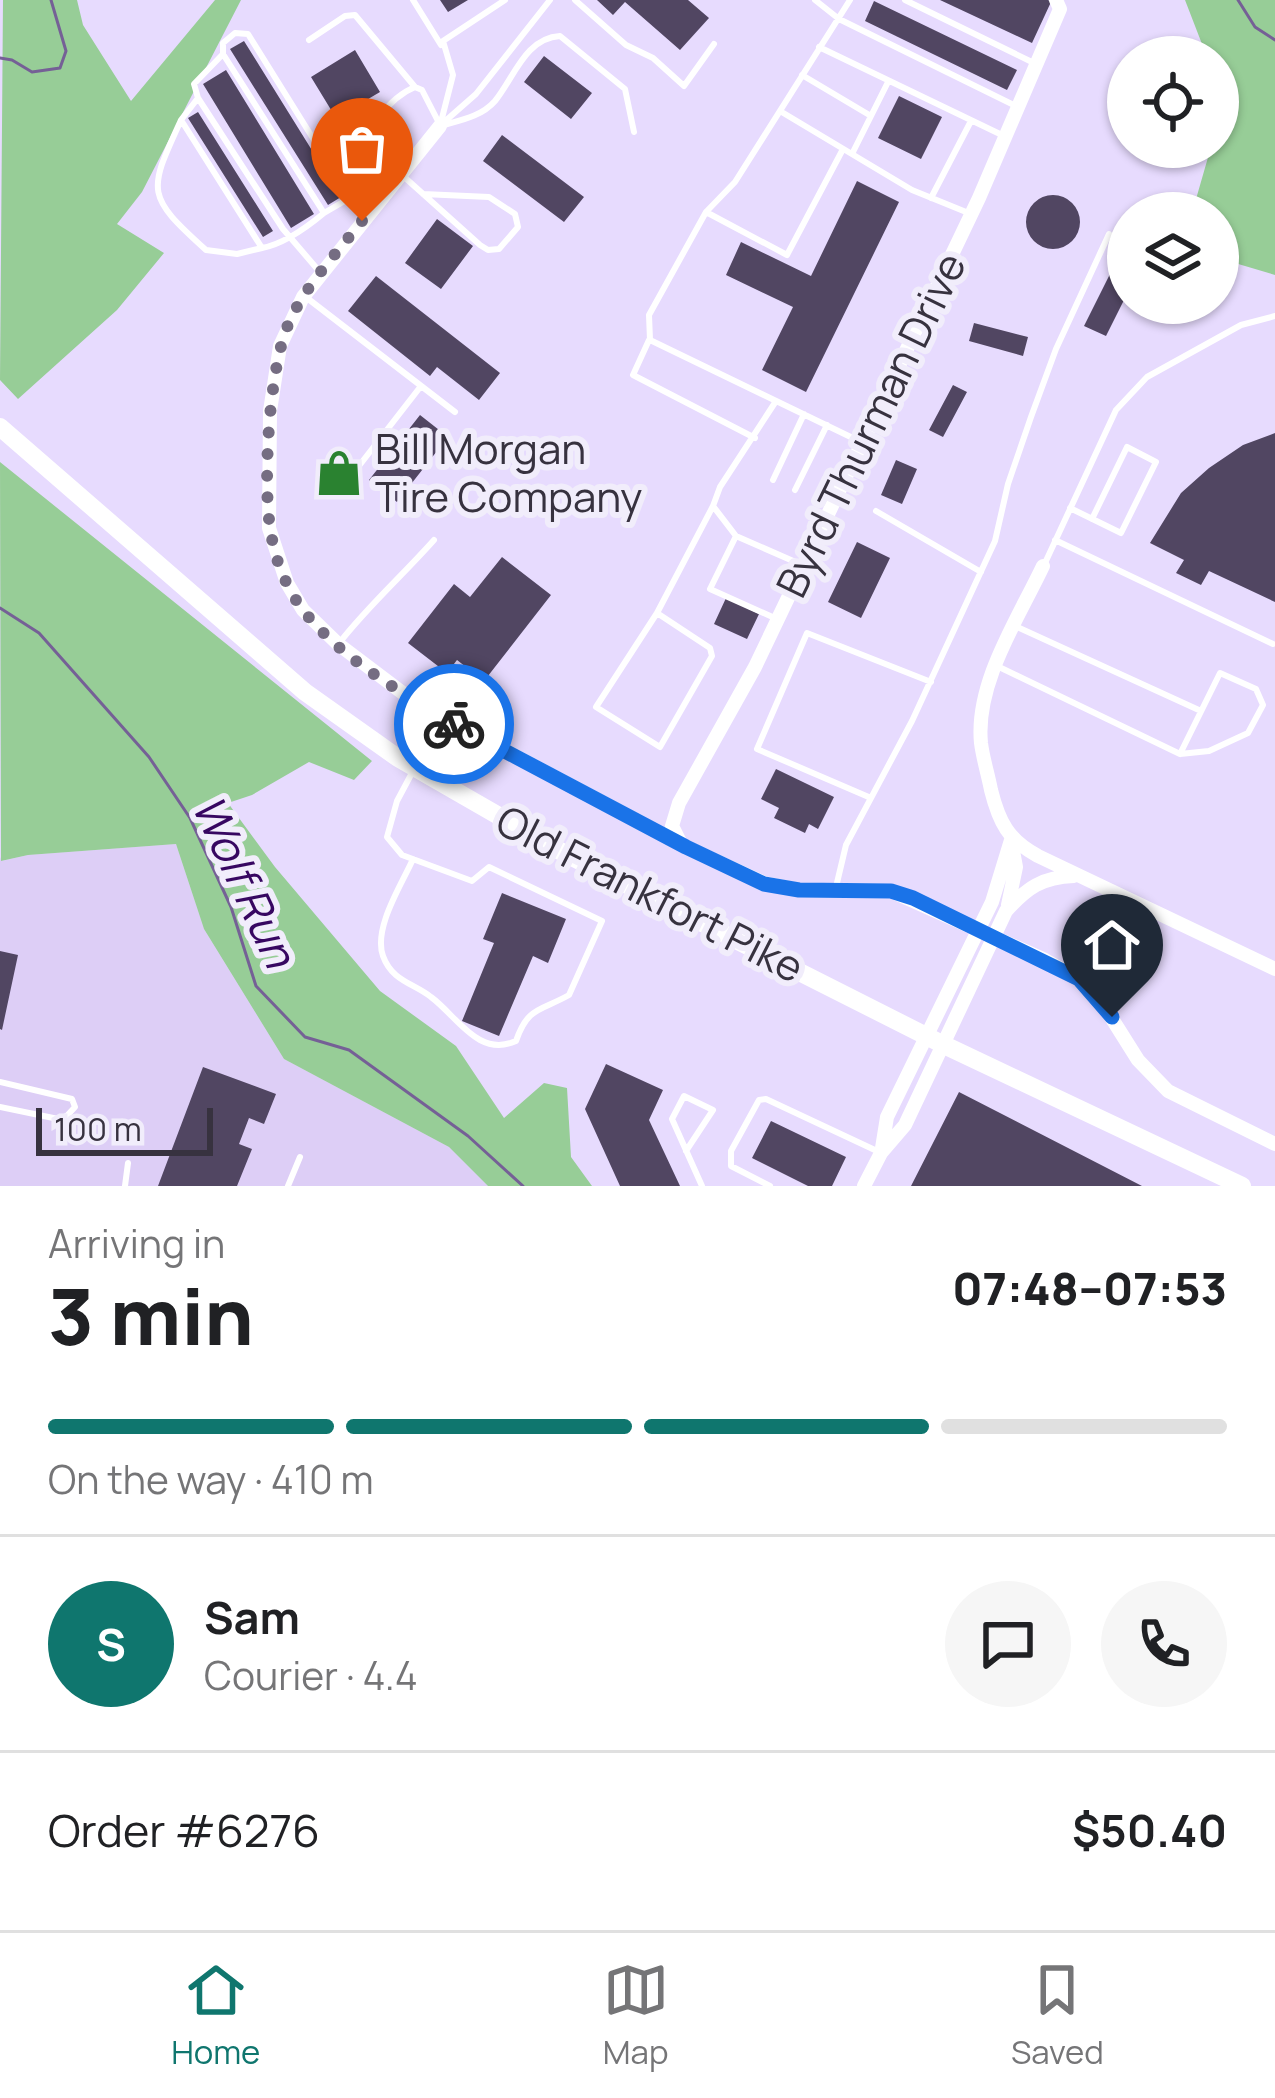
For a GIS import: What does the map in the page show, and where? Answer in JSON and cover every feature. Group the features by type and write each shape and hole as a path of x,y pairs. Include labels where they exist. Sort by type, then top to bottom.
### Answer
{"main road":[{"name":"Old Frankfort Pike","path":"0,427 305,692 415,768 560,850 934,1040 1242,1186"}],"street":[{"name":"Byrd Thurman Drive","path":"680,842 672,826 679,803 778,619 971,214 1060,9 1057,0"},
{"path":"440,126 304,296 280,346 273,380 269,528 286,583 303,610 374,675 426,707 764,884 891,891 986,931 1079,979 1099,998 1138,1060 1168,1091 1275,1144"},
{"path":"1006,911 1016,867 1011,840 996,810 981,742 984,698 1043,566"},
{"path":"1011,840 1275,969"},
{"path":"864,1186 881,1153 905,1125 934,1040 986,931 1002,858 1011,840"},
{"path":"986,931 1030,886 1054,877 1078,876"}],"lane":[{"path":"413,0 443,48 452,75 440,126"},
{"path":"443,48 447,36 505,0"},
{"path":"536,0 543,8"},
{"path":"440,126 476,94 550,0"},
{"path":"575,0 684,86 714,44"},
{"path":"815,0 838,19 1018,107"},
{"path":"755,438 633,375 650,340 649,315 706,212 735,182 850,0"},
{"path":"905,0 1036,64"},
{"path":"309,40 345,16 355,15 422,91 440,126"},
{"path":"198,98 181,120 156,175 160,202 179,226 206,250 237,254 290,237 348,199 248,34 235,33 223,43 223,54 324,213"},
{"path":"440,126 473,117 493,104 532,49 548,36 560,36 625,89 634,132"},
{"path":"819,47 1005,137"},
{"path":"223,54 194,84 198,98 290,237 322,274"},
{"path":"802,76 871,116"},
{"path":"852,154 888,81"},
{"path":"382,195 360,160 360,151 366,135 391,105 415,87"},
{"path":"780,111 932,198 971,214"},
{"path":"181,120 262,248"},
{"path":"932,198 972,121"},
{"path":"706,212 787,255 843,149"},
{"path":"400,173 423,194 488,250 500,249 518,227 514,214 489,197 423,194"},
{"path":"835,891 846,844 931,682 995,541 1008,484 1056,349 1107,236"},
{"path":"304,296 455,412"},
{"path":"1043,566 1116,410 1147,377 1241,326 1275,316"},
{"path":"650,340 862,442"},
{"path":"355,471 421,386"},
{"path":"657,614 710,648 712,656 660,747 596,707 657,614 720,487 776,401"},
{"path":"773,480 804,414"},
{"path":"795,490 827,425"},
{"path":"1070,508 1092,519 1121,532 1156,462 1127,447 1092,519"},
{"path":"713,506 736,536 803,566"},
{"path":"876,512 981,572"},
{"path":"736,536 710,589 778,619"},
{"path":"338,644 370,604 434,540"},
{"path":"1055,540 1273,644"},
{"path":"1015,626 1201,711"},
{"path":"871,798 757,749 808,633 931,682"},
{"path":"997,666 1180,754 1209,751 1248,733 1263,705 1256,689 1220,674 1180,754"},
{"path":"426,707 445,686 472,706"},
{"path":"412,859 385,922 382,954 400,982 426,993 462,1030 488,1043 506,1045 516,1040 523,1022 537,1007 569,995 602,921 489,867 472,881 402,855 387,837 397,801 415,768"},
{"path":"0,1082 71,1099 75,1107 63,1120 0,1107"},
{"path":"686,1151 712,1110 684,1096 672,1119 686,1151 702,1186"},
{"path":"770,1186 730,1166 730,1151 759,1100 766,1099 881,1153"},
{"path":"288,1186 300,1157"},
{"path":"125,1186 128,1163"}],"shaded area":[{"path":"176,844 204,929 284,1059 449,1147 488,1186 0,1186 0,857 2,861"}],"green space":[{"path":"3,0 77,0 83,25 131,101 215,0 241,0 142,192 117,224 164,253 117,310 18,399 0,380"},
{"path":"1185,0 1275,0 1275,275 1239,264 1239,192 1198,192 1205,168 1239,168 1239,36 1199,36"},
{"path":"0,462 372,761 354,780 309,762 252,795 228,803 275,867 380,991 456,1046 504,1118 544,1083 567,1088 571,1157 592,1186 488,1186 449,1147 284,1059 204,929 176,844 1,861"}],"building":[{"path":"440,0 468,0 448,12"},
{"path":"597,0 688,0 709,18 680,50 625,2 613,15"},
{"path":"940,0 1048,0 1051,2 1032,43"},
{"path":"874,1 1017,70 1007,90 865,21"},
{"path":"244,41 341,197 328,205 230,49"},
{"path":"355,50 380,92 336,118 311,77"},
{"path":"544,56 592,93 571,119 524,82"},
{"path":"226,70 314,214 291,228 203,84"},
{"path":"899,96 942,117 921,159 878,138"},
{"path":"198,112 273,231 263,237 188,118"},
{"path":"502,135 584,197 564,222 483,161"},
{"path":"857,181 899,202 806,392 762,370 793,307 726,275 741,242 811,276"},
{"path":"1053,195 1072,203 1080,222 1072,241 1053,249 1034,241 1026,222 1034,203"},
{"path":"437,219 473,246 441,289 405,263"},
{"path":"376,276 500,373 479,400 437,367 430,376 348,311"},
{"path":"1107,280 1107,324 1112,324 1106,336 1084,326"},
{"path":"974,323 1028,337 1023,356 969,341"},
{"path":"953,385 967,392 943,437 929,430"},
{"path":"420,415 448,437 397,502 369,480"},
{"path":"1275,433 1275,602 1209,571 1201,585 1176,573 1184,560 1150,543 1181,493 1243,445"},
{"path":"896,460 917,469 902,504 881,495"},
{"path":"857,542 890,558 861,618 828,602"},
{"path":"502,557 551,595 484,681 457,660 447,673 408,643 454,584 470,597"},
{"path":"726,598 759,614 747,639 714,624"},
{"path":"776,769 834,797 818,829 809,824 805,833 774,818 779,808 761,799"},
{"path":"502,893 566,919 548,963 533,956 499,1036 462,1021 494,943 483,939"},
{"path":"0,951 18,955 2,1030 0,1029"},
{"path":"606,1064 663,1090 649,1120 680,1186 620,1186 585,1109"},
{"path":"203,1067 276,1094 264,1124 249,1118 239,1144 252,1149 237,1186 158,1186"},
{"path":"959,1092 1142,1186 911,1186"},
{"path":"771,1121 846,1157 832,1186 808,1186 752,1158"}],"waterway":[{"name":"Wolf Run","path":"0,58 32,72 60,68 66,51 51,0"},
{"path":"1238,0 1255,27 1275,40"},
{"name":"Wolf Run","path":"0,608 39,633 149,757 190,818 231,907 256,986 305,1037 349,1050 468,1136 523,1186"}],"way so far":[{"path":"362,221 303,297 280,346 270,411 269,528 286,583 303,610 374,675 454,724"}],"place":[{"name":"Bill Morgan Tire Company","path":"339,473"}],"route":[{"path":"454,724 764,884 799,890 891,891 913,898 1079,979 1112,1017"}]}
